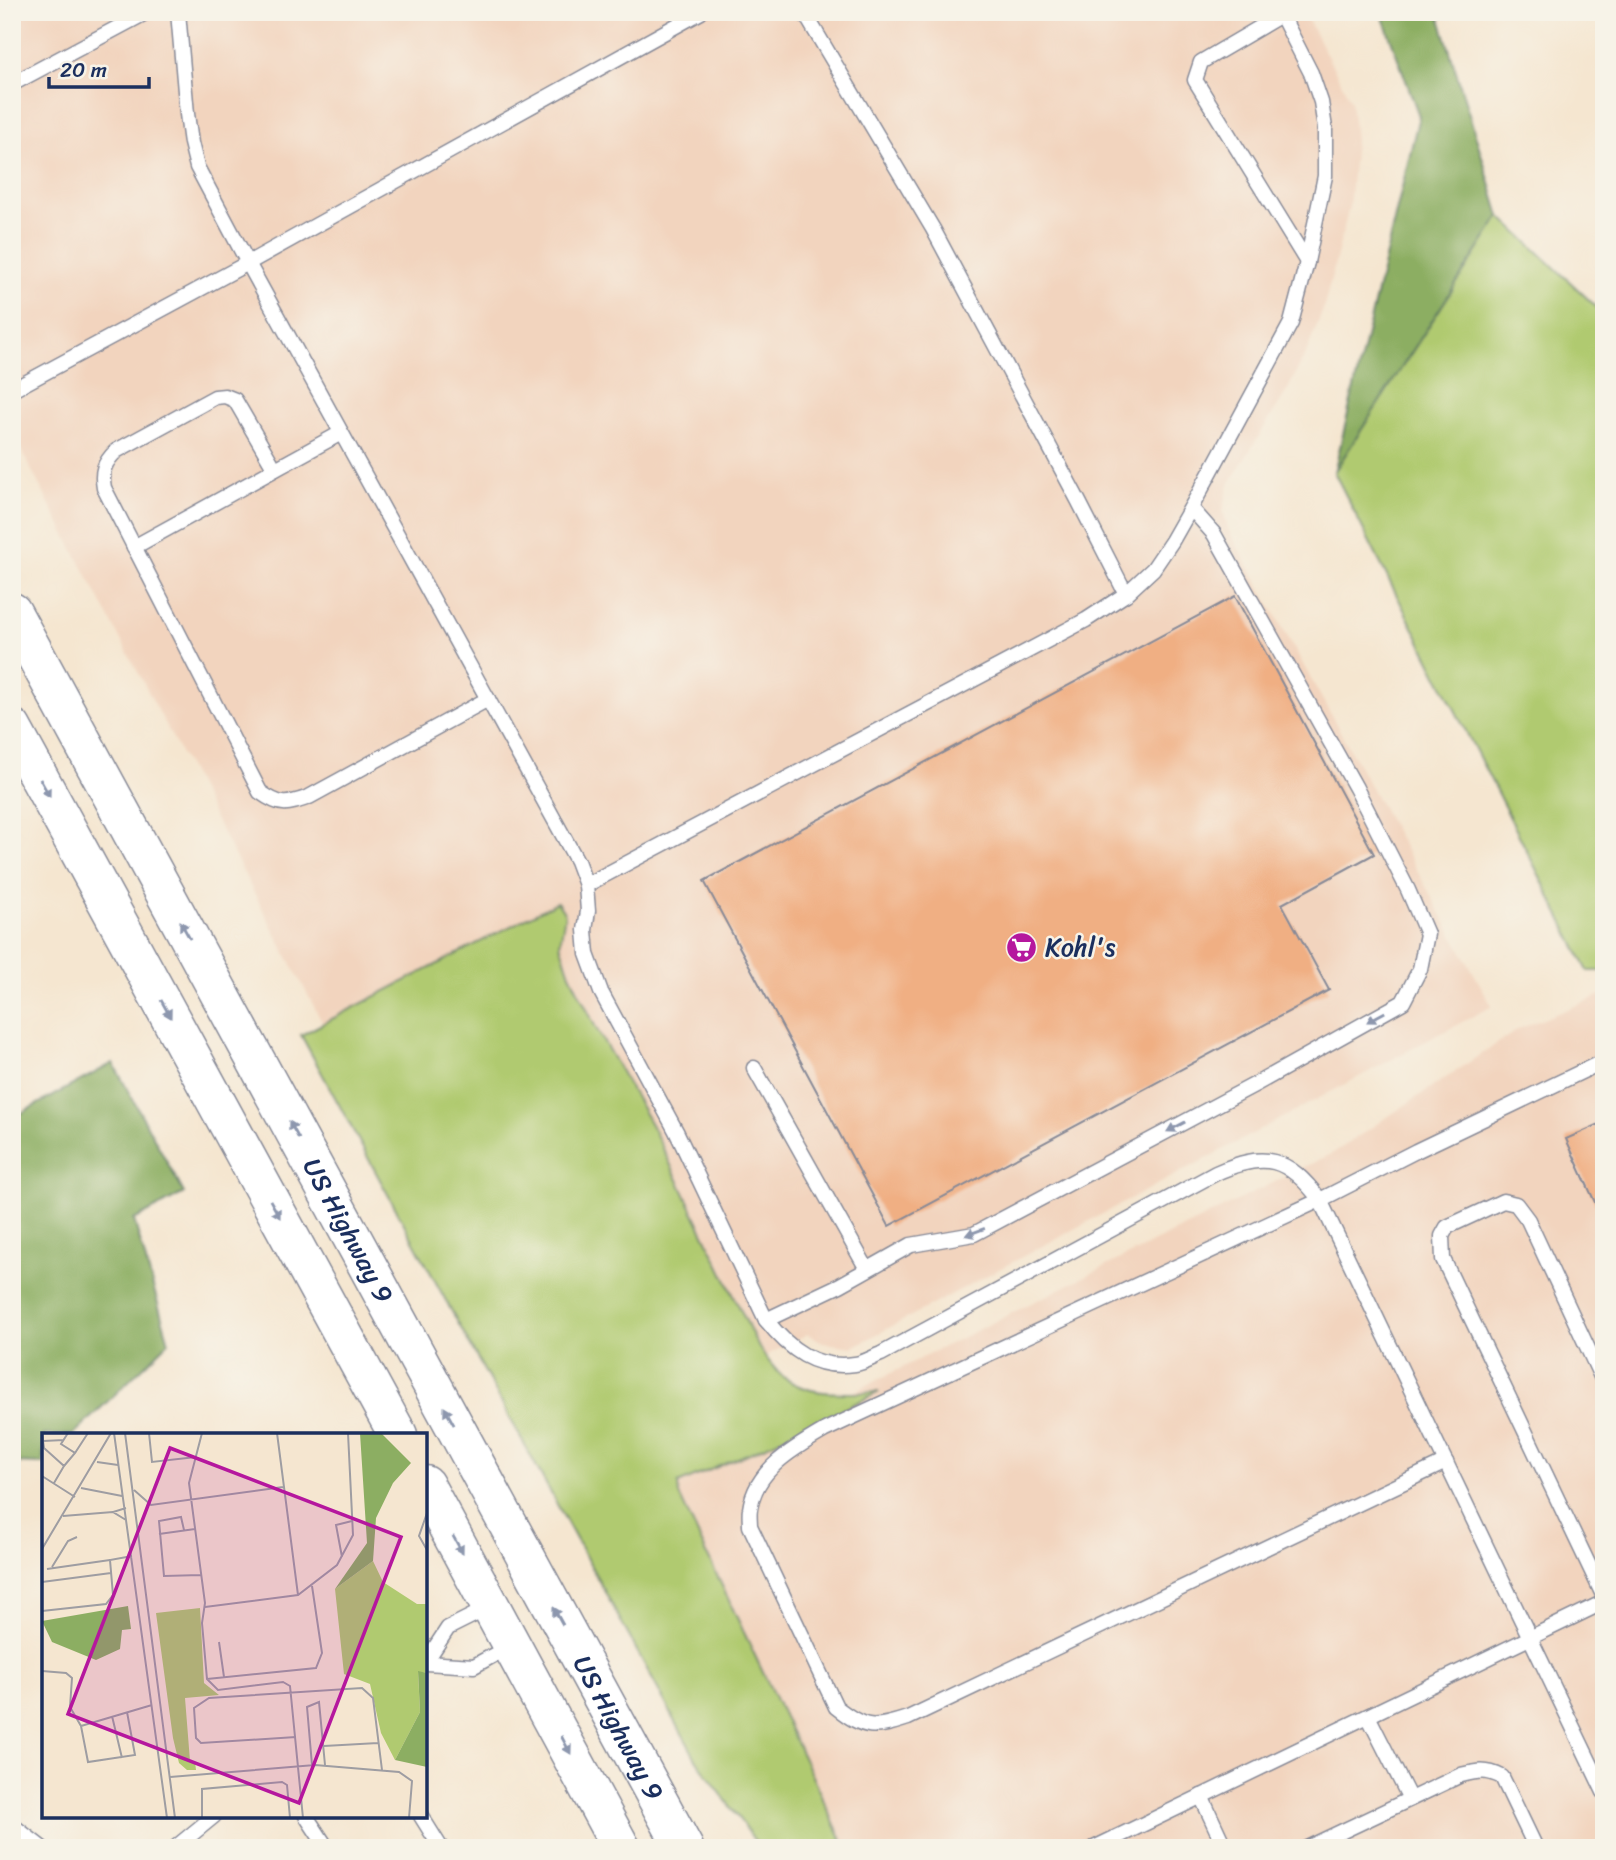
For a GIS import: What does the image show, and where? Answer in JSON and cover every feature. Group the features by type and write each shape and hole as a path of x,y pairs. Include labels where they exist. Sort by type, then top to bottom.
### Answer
{"highway":[{"name":"US Highway 9","path":"12,612 684,1848"},
{"name":"US Highway 9","path":"16,744 397,1433"},
{"name":"US Highway 9","path":"427,1489 621,1848"}],"lane":[{"path":"12,84 147,12"},
{"path":"178,12 187,114 197,167 577,861 586,885 587,954 601,992 676,1130 766,1320 779,1337 794,1350 813,1360 837,1365 858,1364 1239,1163 1273,1161 1288,1167 1305,1180 1320,1200 1604,1792"},
{"path":"14,391 701,12"},
{"path":"804,12 933,229 1126,594"},
{"path":"586,885 1074,626 1126,594 1153,569 1191,508 1292,323 1307,262 1325,176 1325,128 1321,102 1311,73 1281,13 1201,62 1195,80 1307,262"},
{"path":"275,469 235,400 225,396 215,397 116,451 107,460 101,473 104,488 260,793 274,802 289,803 309,797 488,699"},
{"path":"134,547 341,433"},
{"path":"766,1320 840,1285 911,1245 974,1234 1256,1084 1403,1002 1420,969 1427,934 1408,890 1356,788 1214,534 1191,508"},
{"path":"1446,1462 908,1718 882,1727 868,1726 851,1719 836,1707 750,1526 750,1508 758,1486 774,1464 825,1430 1320,1200 1604,1060"},
{"path":"754,1068 867,1269"},
{"path":"1604,1382 1528,1220 1516,1204 1503,1201 1447,1227 1442,1236 1443,1259 1604,1597"},
{"path":"1094,1848 1604,1602"},
{"path":"427,1661 448,1629 491,1606"},
{"path":"427,1663 474,1666 512,1645"},
{"path":"1368,1716 1410,1799"},
{"path":"1307,1848 1461,1775 1478,1771 1491,1772 1502,1777 1536,1848"},
{"path":"1200,1796 1226,1848"},
{"path":"175,1848 212,1818"},
{"path":"307,1818 327,1848"},
{"path":"422,1818 441,1848"},
{"path":"12,1825 41,1848"}],"shaded area":[{"path":"12,12 1304,12 1351,101 1355,140 1349,207 1324,307 1306,353 1288,389 1229,484 1223,511 1228,529 1492,1006 853,1347 825,1343 807,1334 552,1468 319,1016 12,433"},
{"path":"1604,994 1604,1848 790,1848 657,1485 801,1418 1335,1152 1519,1029"}],"green space":[{"path":"1381,12 1438,12 1500,216 1334,472 1419,116"},
{"path":"1500,216 1604,314 1604,971 1588,971 1334,472"},
{"path":"557,902 565,914 560,944 570,974 596,1028 652,1126 759,1348 776,1370 798,1386 824,1392 879,1392 775,1442 678,1484 679,1495 846,1848 760,1848 696,1759 301,1035"},
{"path":"113,1063 184,1193 134,1220 169,1342 75,1433 42,1433 42,1464 12,1463 12,1118"}],"building":[{"name":"Kohl's","path":"1235,596 1374,854 1282,904 1329,990 889,1226 704,881"},
{"path":"1604,1122 1604,1222 1566,1139"}],"place":[{"name":"Kohl's","path":"1022,947"}]}
